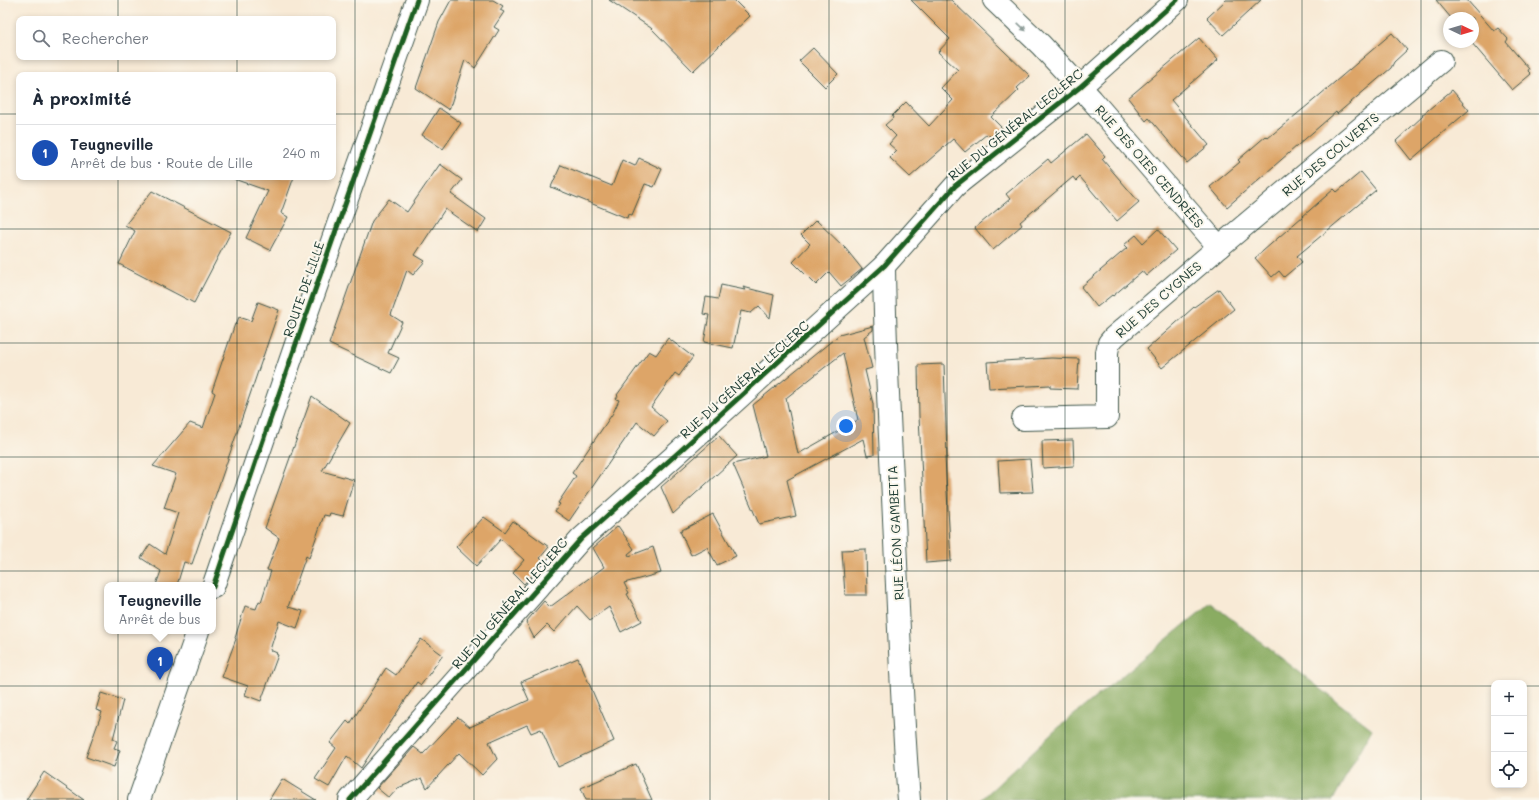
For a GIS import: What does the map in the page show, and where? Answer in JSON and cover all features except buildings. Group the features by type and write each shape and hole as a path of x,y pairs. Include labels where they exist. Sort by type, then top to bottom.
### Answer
{"street":[{"name":"ROUTE DE LILLE","path":"215,582 416,0"},
{"name":"RUE DES OIES CENDRÉES","path":"994,0 1041,45 1080,86 1219,246"},
{"name":"RUE DU GÉNÉRAL LECLERC","path":"350,800 581,539 692,441 884,266 955,186 1080,86 1177,0"},
{"name":"RUE DES COLVERTS","path":"1219,246 1441,61"},
{"name":"RUE DES CYGNES","path":"1024,420 1107,416 1107,352 1109,343 1219,246"},
{"name":"RUE LÉON GAMBETTA","path":"884,266 885,336 900,634 902,708 908,800"},
{"path":"139,800 197,634"}],"green space":[{"path":"1211,603 1372,729 1333,800 981,800 1058,728"}],"cycle path":[{"path":"215,582 296,344 417,0"},
{"path":"350,800 581,539 884,266 955,186 1080,87 1177,0"}],"place":[{"name":"Teugneville","path":"160,680"}]}
